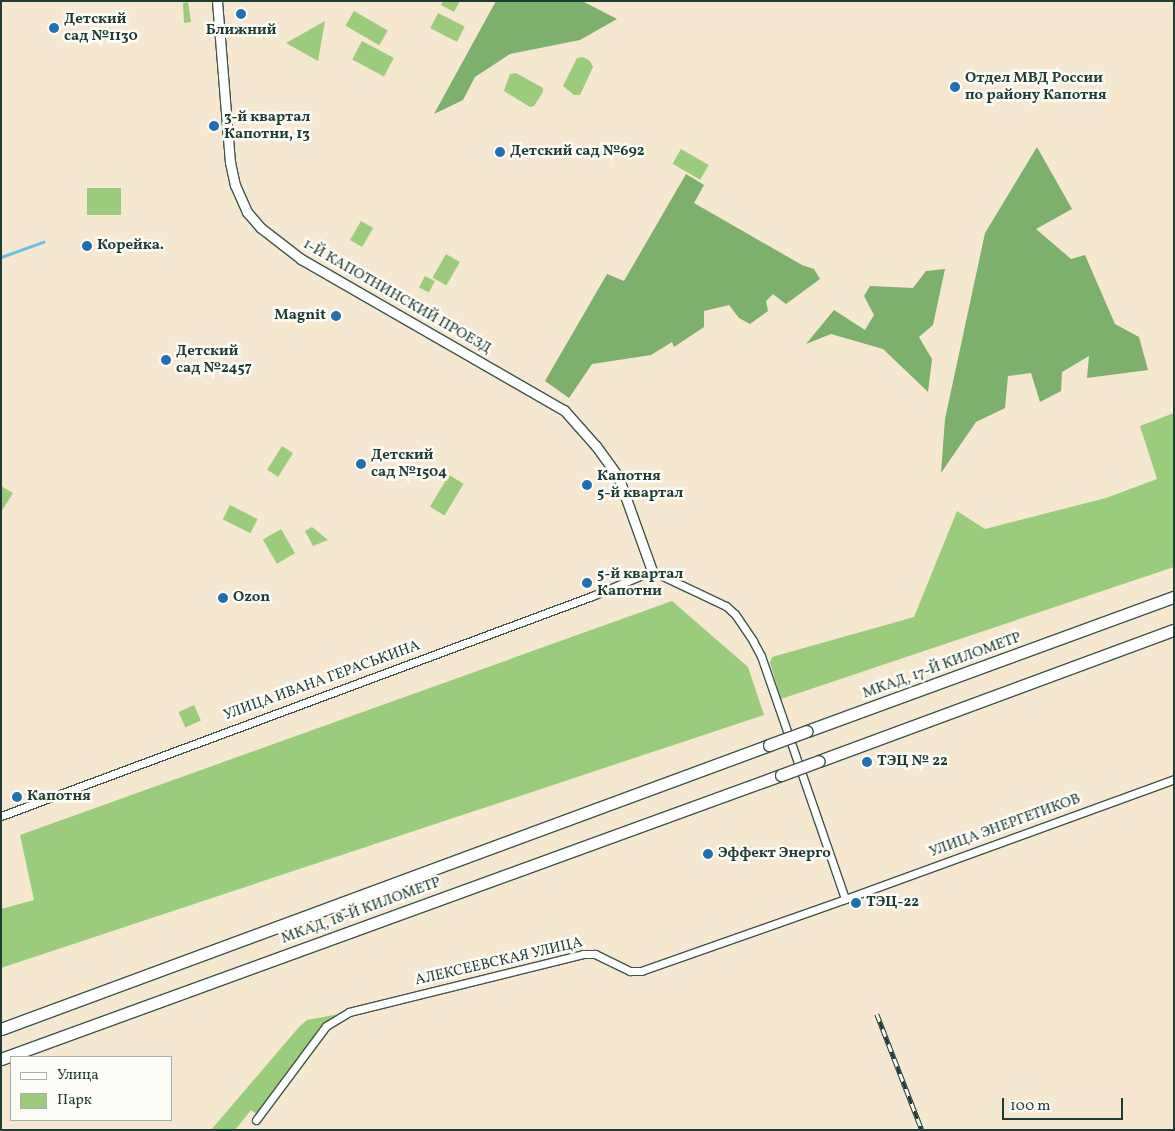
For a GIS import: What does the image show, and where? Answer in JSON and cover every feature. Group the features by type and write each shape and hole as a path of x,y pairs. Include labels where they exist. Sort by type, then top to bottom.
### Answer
{"highway":[{"name":"МКАД, 17-Й КИЛОМЕТР","path":"720,763 1174,597"},
{"name":"МКАД, 18-Й КИЛОМЕТР","path":"1,1059 1174,630"},
{"name":"МКАД, 18-Й КИЛОМЕТР","path":"1,1029 720,763"}],"street":[{"name":"1-Й КАПОТНИНСКИЙ ПРОЕЗД","path":"217,1 229,154 235,185 247,212 261,228 301,259 564,410 596,446 618,476 652,571"},
{"name":"УЛИЦА ИВАНА ГЕРАСЬКИНА","path":"1,816 592,596 652,571"},
{"path":"652,571 726,606 735,614 753,641 761,656 846,900"},
{"name":"УЛИЦА ЭНЕРГЕТИКОВ","path":"846,900 1174,779"},
{"name":"АЛЕКСЕЕВСКАЯ УЛИЦА","path":"256,1120 326,1026 349,1012 583,954 595,954 630,971 641,971 846,900"}],"green space":[{"path":"443,1 460,1 454,12 441,5"},
{"path":"496,1 582,1 617,19 580,40 510,54 475,77 463,100 434,114"},
{"path":"188,2 191,22 184,23 183,3"},
{"path":"354,11 388,30 379,45 346,26"},
{"path":"438,13 465,27 457,42 430,28"},
{"path":"325,21 318,61 286,43"},
{"path":"362,41 394,58 384,76 352,60"},
{"path":"583,57 590,61 593,67 580,95 574,95 563,86 577,58"},
{"path":"516,73 543,88 543,92 534,106 530,107 504,91 510,74"},
{"path":"1037,147 1072,209 1036,229 1071,259 1085,255 1115,324 1139,337 1148,370 1087,378 1089,356 1062,372 1061,391 1040,402 1031,373 1008,376 1005,408 976,422 941,473 945,419 985,233"},
{"path":"681,149 709,165 700,180 672,164"},
{"path":"686,174 704,185 694,203 802,265 814,269 820,279 786,304 773,294 766,301 768,311 750,324 739,318 729,305 704,311 704,327 674,347 672,342 651,355 592,364 569,398 545,381 607,274 624,281"},
{"path":"87,188 121,188 121,215 87,215"},
{"path":"361,221 373,228 362,247 350,240"},
{"path":"446,254 460,262 446,285 432,277"},
{"path":"945,269 933,325 919,337 932,359 928,392 883,349 831,334 806,344 834,310 865,330 874,315 864,296 870,286 913,288 926,271"},
{"path":"425,276 435,281 429,293 419,288"},
{"path":"1174,413 1174,567 781,699 770,663 772,657 914,617 957,511 985,529 1106,498 1157,479 1140,426"},
{"path":"282,446 293,453 278,477 267,470"},
{"path":"449,475 464,484 445,515 430,507"},
{"path":"1,486 13,493 1,512"},
{"path":"230,505 258,519 250,533 223,519"},
{"path":"312,527 328,540 313,546 305,531"},
{"path":"281,529 295,553 277,564 263,540"},
{"path":"672,601 748,667 764,715 1,968 1,909 34,900 20,835"},
{"path":"194,705 201,721 185,727 178,712"},
{"path":"345,1013 325,1026 258,1115 251,1110 235,1130 211,1130 307,1020"}],"waterway":[{"path":"1,257 43,242"}],"railway":[{"path":"877,1014 922,1130"}],"place":[{"name":"Ближний","path":"241,14"},
{"name":"Детский сад №1130","path":"54,28"},
{"name":"Отдел МВД России по району Капотня","path":"955,87"},
{"name":"3-й квартал Капотни, 13","path":"214,126"},
{"name":"Детский сад №692","path":"500,152"},
{"name":"Корейка.","path":"87,246"},
{"name":"Magnit","path":"336,316"},
{"name":"Детский сад №2457","path":"166,360"},
{"name":"Детский сад №1504","path":"361,464"},
{"name":"Капотня 5-й квартал","path":"587,485"},
{"name":"5-й квартал Капотни","path":"587,583"},
{"name":"Ozon","path":"223,598"},
{"name":"ТЭЦ № 22","path":"867,762"},
{"name":"Капотня","path":"17,797"},
{"name":"Эффект Энерго","path":"708,854"},
{"name":"ТЭЦ-22","path":"856,903"}]}
